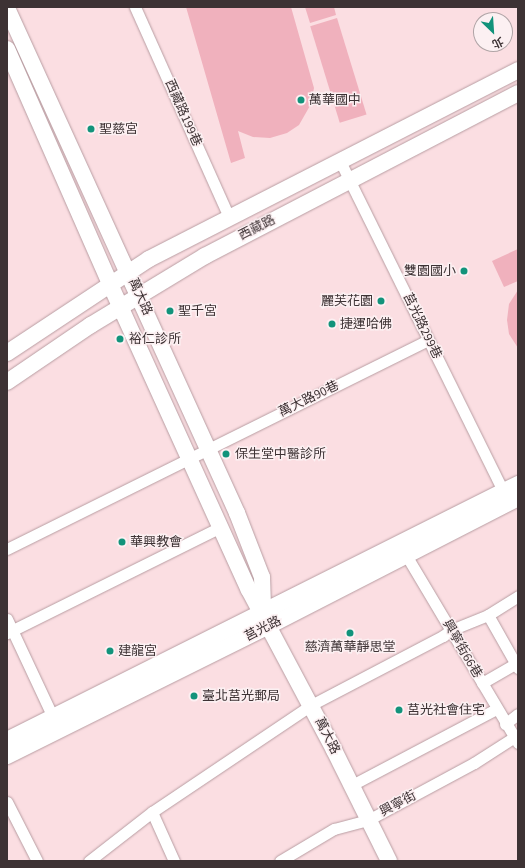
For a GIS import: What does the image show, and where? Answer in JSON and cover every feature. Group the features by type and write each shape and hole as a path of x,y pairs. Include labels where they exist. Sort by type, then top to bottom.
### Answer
{"street":[{"name":"西藏路199巷","path":"135,7 230,219"},
{"name":"萬大路","path":"7,8 208,449 262,577 266,619"},
{"name":"萬大路","path":"7,49 110,284 250,590 311,704 350,786 389,861"},
{"name":"西藏路","path":"7,353 128,271 518,70"},
{"name":"西藏路","path":"7,382 139,295 205,256 518,93"},
{"name":"莒光路299巷","path":"340,161 503,491"},
{"name":"萬大路90巷","path":"7,548 428,340"},
{"name":"莒光路","path":"7,756 518,484"},
{"name":"莒光路","path":"7,740 53,717 406,555 518,498"},
{"path":"10,632 221,527"},
{"name":"興寧街66巷","path":"406,555 496,709 516,740"},
{"path":"89,861 152,812 311,704 443,636 451,630 488,615 518,596"},
{"path":"482,683 517,666 488,615"},
{"path":"7,619 10,632 53,717"},
{"path":"350,786 496,709"},
{"path":"505,724 518,714"},
{"name":"興寧街","path":"280,861 334,829 368,820 516,740"},
{"path":"7,802 37,861"},
{"path":"152,812 174,861"}],"shaded area":[{"path":"186,7 291,7 314,88 311,104 299,125 287,133 270,138 253,137 238,131 245,158 231,163"},
{"path":"305,7 334,7 336,15 310,23"},
{"path":"337,18 367,115 340,123 310,26"},
{"path":"518,249 518,281 504,287 492,261"},
{"path":"518,290 518,348 509,334 507,320 509,304"}],"place":[{"name":"萬華國中","path":"301,100"},
{"name":"聖慈宮","path":"91,129"},
{"name":"雙園國小","path":"464,271"},
{"name":"麗芙花園","path":"381,301"},
{"name":"聖千宮","path":"170,311"},
{"name":"捷運哈佛","path":"332,324"},
{"name":"裕仁診所","path":"120,339"},
{"name":"保生堂中醫診所","path":"226,454"},
{"name":"華興教會","path":"122,542"},
{"name":"慈濟萬華靜思堂","path":"350,633"},
{"name":"建龍宮","path":"110,651"},
{"name":"臺北莒光郵局","path":"194,696"},
{"name":"莒光社會住宅","path":"399,710"}]}
